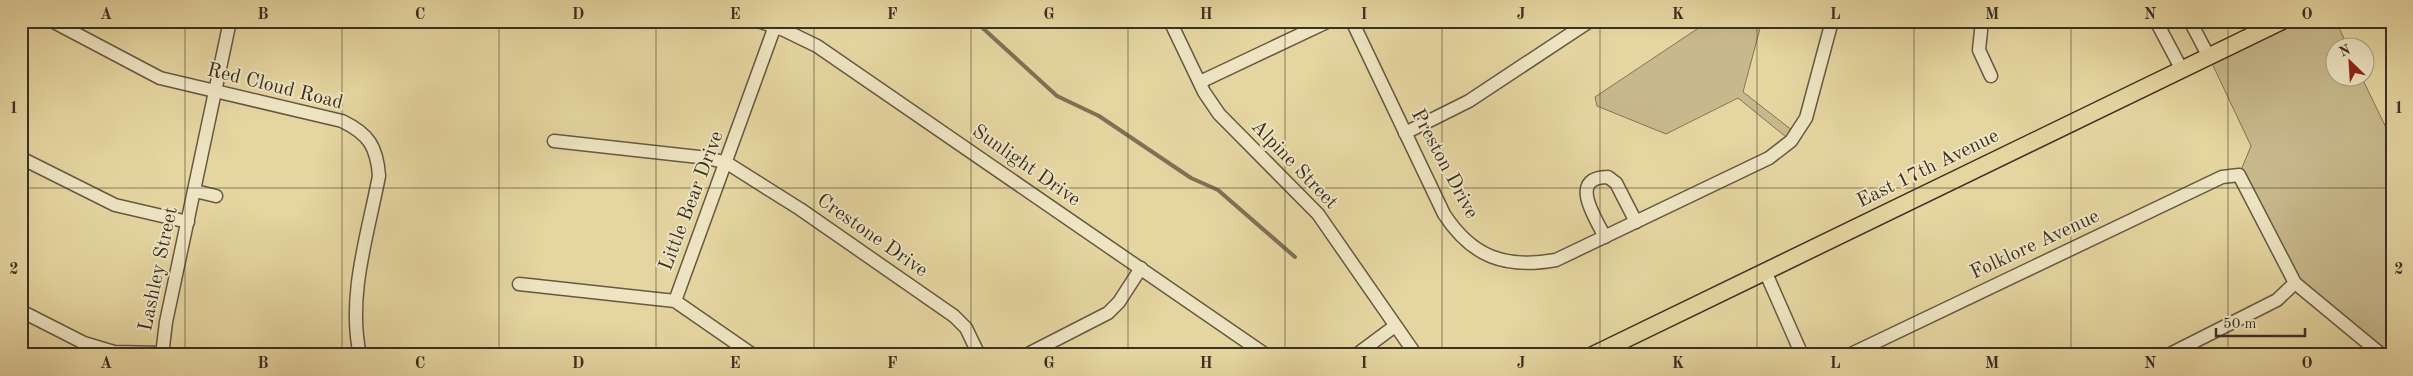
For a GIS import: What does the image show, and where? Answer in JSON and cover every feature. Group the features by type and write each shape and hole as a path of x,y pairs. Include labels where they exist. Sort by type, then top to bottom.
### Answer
{"main road":[{"name":"East 17th Avenue","path":"1593,355 2282,21"}],"street":[{"name":"Red Cloud Road","path":"52,21 160,78 342,121 358,129 370,142 378,158 379,176 354,302 355,333 360,355"},
{"name":"Lashley Street","path":"162,354 166,322 230,21"},
{"name":"Sunlight Drive","path":"758,21 775,26 817,46 1266,355"},
{"name":"Alpine Street","path":"1170,21 1200,82 1219,114 1318,214 1416,355"},
{"path":"1200,82 1329,21"},
{"name":"Preston Drive","path":"1352,21 1444,214 1454,229 1467,243 1488,255 1511,263 1535,264 1556,260 1605,237 1769,158 1791,141 1806,118 1832,21"},
{"path":"1405,133 1469,101 1590,21"},
{"path":"1982,21 1979,50 1991,76"},
{"path":"2156,21 2182,70"},
{"path":"2190,21 2209,56"},
{"name":"Little Bear Drive","path":"753,355 675,301 727,163 775,26"},
{"name":"Crestone Drive","path":"554,141 708,158 727,163 800,208 954,316 966,328 979,355"},
{"path":"21,158 115,205 188,222"},
{"name":"Folklore Avenue","path":"1849,355 2222,177 2240,175 2295,283"},
{"path":"1605,237 1586,196 1587,189 1596,179 1608,177 1616,183 1636,222"},
{"name":"Lashley Street","path":"195,191 216,196"},
{"path":"1026,355 1108,313 1119,302 1141,268"},
{"path":"1765,271 1802,355"},
{"path":"2168,355 2277,300 2295,283 2382,355"},
{"path":"519,284 675,301"},
{"path":"21,311 84,343 114,352 162,354"},
{"path":"1356,355 1395,326"}],"shaded area":[{"path":"1709,21 1762,21 1743,92 1797,134 1791,141 1738,98 1666,134 1597,106 1595,97"},
{"path":"2282,21 2336,21 2344,38 2326,38 2326,88 2367,88 2392,140 2392,355 2382,355 2295,283 2239,175 2251,146 2209,57"}],"waterway":[{"path":"975,21 1057,96 1099,116 1191,178 1218,190 1295,257"}]}
